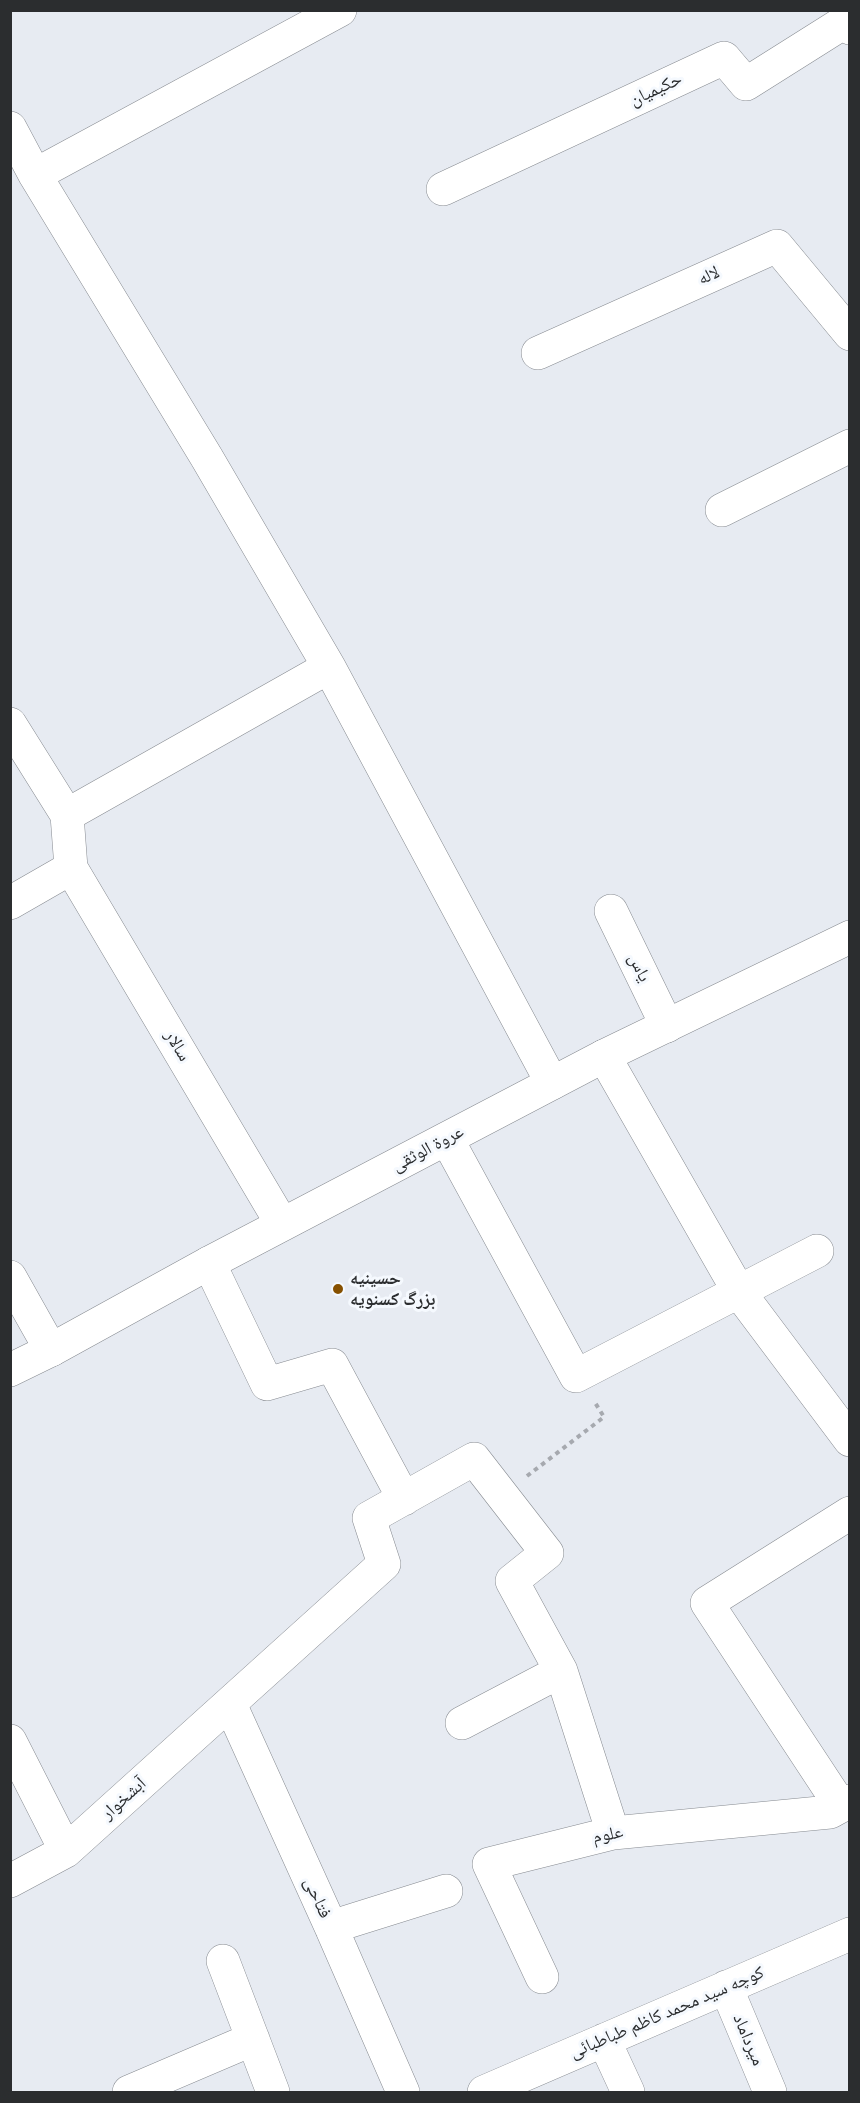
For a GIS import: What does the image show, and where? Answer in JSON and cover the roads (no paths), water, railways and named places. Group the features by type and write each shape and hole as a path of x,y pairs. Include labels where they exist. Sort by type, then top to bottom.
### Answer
{"street":[{"path":"36,175 340,10"},
{"name":"حکیمیان","path":"442,189 724,58 746,84 846,21 849,28"},
{"path":"10,128 329,667 552,1083"},
{"name":"لاله","path":"538,353 777,246 849,334"},
{"path":"722,510 849,446"},
{"path":"67,816 329,667"},
{"path":"10,724 67,816 71,868 10,903"},
{"name":"سالار","path":"71,868 282,1224"},
{"name":"یاس","path":"611,911 667,1026"},
{"name":"عروة الوثقی","path":"10,1370 282,1224 604,1056 849,937"},
{"path":"604,1056 740,1292 843,1420"},
{"path":"447,1139 576,1376 818,1251"},
{"path":"209,1263 267,1384 332,1365 404,1499 474,1460 547,1553 512,1581 561,1671 613,1833"},
{"path":"10,1277 51,1350"},
{"name":"آبشخوار","path":"10,1881 66,1851 384,1564 369,1518 404,1499"},
{"path":"845,1803 707,1603 849,1513"},
{"path":"462,1723 561,1671"},
{"name":"فتاحی","path":"230,1704 403,2092"},
{"path":"10,1741 66,1851"},
{"name":"علوم","path":"542,1977 489,1864 613,1833 830,1812 845,1803"},
{"path":"331,1927 446,1891"},
{"name":"کوچه سید محمد کاظم طباطبائی","path":"484,2092 849,1934"},
{"path":"223,1961 273,2092"},
{"name":"میرداماد","path":"726,1987 770,2092"},
{"path":"129,2092 253,2039"},
{"path":"604,2040 628,2092"}],"place":[{"name":"حسینیه بزرگ کسنویه","path":"338,1289"}]}
